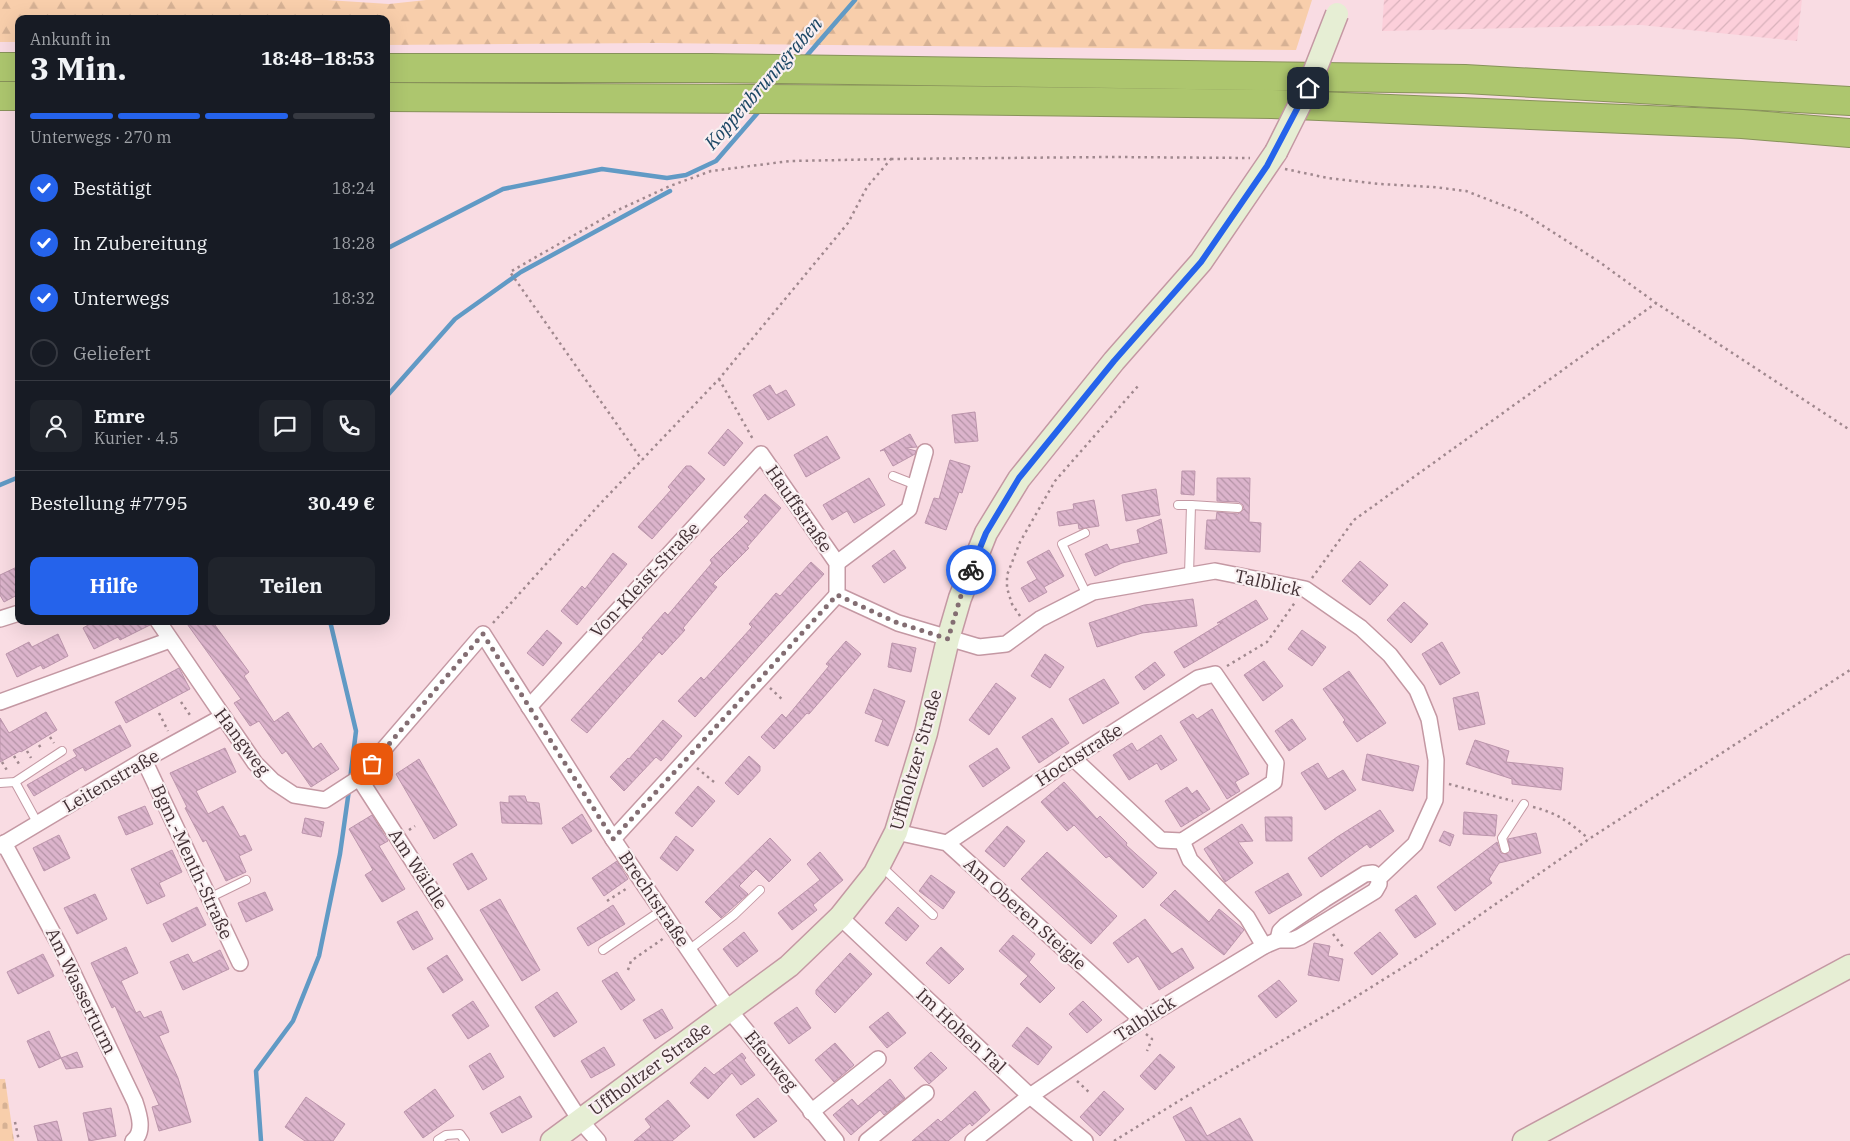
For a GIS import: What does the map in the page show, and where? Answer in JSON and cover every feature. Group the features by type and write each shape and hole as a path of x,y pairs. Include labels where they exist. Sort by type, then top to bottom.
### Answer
{"highway":[{"path":"0,67 15,68"},
{"path":"390,68 710,68 1465,79 1850,101"},
{"path":"0,96 15,96"},
{"path":"390,97 1272,104 1742,124 1850,133"}],"street":[{"name":"Uffholtzer Straße","path":"552,1141 730,1011 788,966 840,917 874,872 896,832 926,732 948,639 962,592 986,533 1019,478 1114,361 1201,262 1308,88 1339,7"},
{"path":"837,563 909,509 925,452"},
{"name":"Hauffstraße","path":"762,454 837,563 837,595"},
{"name":"Von-Kleist-Straße","path":"529,707 762,454"},
{"name":"Talblick","path":"948,639 979,648 1006,644 1040,619 1093,592 1215,571 1305,589 1361,628 1390,655 1417,690 1429,719 1436,760 1435,800 1415,844 1379,878 1375,891 1325,923 1292,940 1278,940 1264,946 1142,1020 1030,1096 973,1141"},
{"path":"613,839 837,595 898,623 948,639"},
{"path":"0,619 15,613"},
{"name":"Hangweg","path":"161,625 255,763 273,781 294,795 325,800 359,778"},
{"path":"359,778 483,634"},
{"name":"Brechtstraße","path":"483,634 613,839 730,1011"},
{"path":"0,702 170,640"},
{"name":"Hochstraße","path":"947,843 1073,758 1198,678 1215,674 1276,764 1274,782 1182,841"},
{"name":"Leitenstraße","path":"2,845 144,760 222,717"},
{"path":"1073,758 1160,840 1182,841 1190,860 1247,917 1264,946"},
{"name":"Bgm.-Menth-Straße","path":"144,760 240,963"},
{"name":"Am Wäldle","path":"359,778 580,1120 598,1141"},
{"path":"896,832 947,843"},
{"name":"Am Oberen Steigle","path":"947,843 1142,1020"},
{"name":"Am Wasserturm","path":"2,845 61,948 135,1102 140,1124 136,1138 133,1141"},
{"name":"Talblick","path":"1278,940 1280,931 1285,926 1365,874 1373,873 1379,878"},
{"name":"Im Hohen Tal","path":"840,917 1030,1096 1085,1141"},
{"path":"1524,1141 1850,966"},
{"name":"Efeuweg","path":"730,1011 836,1141"},
{"path":"811,1112 878,1059"},
{"path":"867,1141 926,1093"}],"lane":[{"path":"892,476 916,486"},
{"path":"1178,505 1238,508"},
{"path":"1189,575 1191,505"},
{"path":"1085,533 1062,544 1087,595"},
{"path":"0,784 14,782 62,750"},
{"path":"14,782 38,824"},
{"path":"1505,849 1502,838 1524,804"},
{"path":"879,864 933,915"},
{"path":"209,898 246,880"},
{"path":"689,950 734,915 760,890"},
{"path":"603,950 662,910"},
{"path":"438,1140 446,1135 460,1134 464,1141"}],"path":[{"path":"642,460 510,272 618,210 670,186 711,171 790,162 891,159 1225,157 1266,159 1328,178 1466,191 1523,213 1850,430"},
{"path":"483,634 719,379 848,223 867,187 891,159"},
{"path":"1374,505 1656,303"},
{"path":"719,379 762,454"},
{"path":"1028,628 1012,604 1007,588 1007,575 1020,542 1055,481 1138,386"},
{"path":"1114,1141 1422,956 1589,839 1850,670"},
{"path":"181,702 200,729"},
{"path":"159,713 175,743"},
{"path":"687,759 714,782"},
{"path":"607,901 641,880"},
{"path":"1325,923 1344,948"},
{"path":"628,970 631,961 675,929"},
{"path":"15,1122 19,1141"}],"shaded area":[{"path":"1384,0 1802,0 1797,41 1641,25 1382,31"}],"green space":[{"path":"0,0 327,0 389,4 426,0 1312,0 1296,50 657,43 390,45 390,15 15,15 15,42 0,42"},
{"path":"0,1079 5,1079 14,1141 0,1141"}],"building":[{"path":"770,385 776,395 786,390 795,405 768,420 753,395"},
{"path":"975,412 978,441 955,443 952,415"},
{"path":"728,429 743,443 724,466 708,453"},
{"path":"910,434 917,447 905,448 916,451 915,454 893,466 884,450 880,451"},
{"path":"827,436 840,458 806,477 794,455"},
{"path":"950,460 970,466 962,493 959,492 946,530 925,523 934,498 939,499"},
{"path":"686,466 691,466 705,479 652,539 638,527 671,490 668,487"},
{"path":"1182,471 1195,471 1194,495 1181,494"},
{"path":"869,478 885,505 854,523 847,511 832,520 823,505"},
{"path":"1217,478 1250,478 1249,522 1261,523 1260,552 1205,549 1207,520 1216,520 1217,512 1238,514 1244,509 1243,505 1239,502 1217,501"},
{"path":"1156,489 1160,515 1126,521 1122,495"},
{"path":"765,494 781,508 747,547 749,548 713,584 717,587 683,628 685,630 662,655 659,652 587,733 571,720 644,639 642,638 665,612 668,615 712,563 710,560 749,521 744,517"},
{"path":"1094,500 1099,526 1079,529 1078,523 1059,526 1057,512 1074,509 1073,504"},
{"path":"1161,519 1167,553 1122,563 1095,576 1085,554 1107,544 1110,550 1140,543 1137,530"},
{"path":"894,550 906,568 884,583 872,566"},
{"path":"1049,550 1064,576 1044,587 1047,592 1029,602 1021,588 1037,579 1027,562"},
{"path":"613,553 627,564 577,625 561,611 582,586 585,589"},
{"path":"1360,561 1388,585 1370,605 1342,581"},
{"path":"811,562 824,574 695,717 678,701 701,677 704,680 752,627 749,624 776,593 780,596"},
{"path":"15,568 15,596 4,602 0,595 0,575"},
{"path":"1193,599 1197,626 1142,633 1097,647 1089,623 1144,605"},
{"path":"1256,600 1268,619 1184,668 1174,652"},
{"path":"1404,602 1428,624 1411,643 1387,620"},
{"path":"88,625 150,625 120,640 118,637 94,649 83,628"},
{"path":"188,625 215,625 249,672 244,676 274,722 288,712 313,749 321,743 339,769 311,787 286,751 282,754 259,721 250,726 234,703 241,699"},
{"path":"547,630 562,643 543,666 527,653"},
{"path":"1302,630 1326,647 1312,666 1288,649"},
{"path":"58,634 68,656 43,669 41,665 17,677 6,654 29,642 32,647"},
{"path":"846,641 861,654 809,714 807,713 774,749 761,737 782,714 786,718 829,666 826,664"},
{"path":"1442,642 1460,673 1440,685 1422,654"},
{"path":"892,643 916,648 911,672 888,667"},
{"path":"1045,654 1064,667 1050,688 1031,676"},
{"path":"1264,661 1283,686 1263,701 1244,675"},
{"path":"1155,662 1165,675 1144,690 1135,677"},
{"path":"179,668 190,689 126,723 115,702"},
{"path":"1349,671 1386,723 1357,742 1343,722 1345,720 1323,689"},
{"path":"1104,679 1119,703 1083,724 1069,699"},
{"path":"996,683 1016,698 989,735 969,720"},
{"path":"874,689 905,701 888,746 875,741 883,720 865,713"},
{"path":"1478,692 1485,724 1459,730 1453,698"},
{"path":"1212,709 1249,774 1235,782 1240,791 1227,799 1180,722 1193,714 1197,719"},
{"path":"46,712 57,730 21,752 0,762 0,718 9,733"},
{"path":"1052,718 1069,743 1039,763 1022,737"},
{"path":"1292,719 1306,739 1289,751 1275,731"},
{"path":"663,720 682,736 661,761 656,757 624,791 610,777 629,759"},
{"path":"120,725 131,746 85,771 83,767 34,796 27,785 77,756 73,750"},
{"path":"1161,735 1177,760 1161,770 1157,763 1129,780 1113,755 1132,743 1137,751"},
{"path":"1475,740 1509,751 1506,762 1563,768 1561,790 1512,784 1512,779 1466,764"},
{"path":"225,748 236,772 196,791 208,814 223,806 240,837 245,835 252,850 239,856 246,872 226,881 206,840 203,842 185,808 187,807 170,773"},
{"path":"997,748 1010,768 983,787 969,766"},
{"path":"1367,754 1419,766 1413,791 1362,780"},
{"path":"749,756 760,766 760,771 738,795 725,783"},
{"path":"419,759 457,825 434,839 396,774"},
{"path":"1318,763 1328,779 1343,770 1356,790 1325,810 1301,773"},
{"path":"1064,782 1097,819 1100,816 1127,843 1126,845 1157,873 1143,888 1109,856 1106,858 1074,825 1067,831 1041,802"},
{"path":"698,786 715,801 692,827 675,813"},
{"path":"1187,787 1192,794 1197,790 1210,809 1181,827 1165,801"},
{"path":"509,796 525,796 527,802 539,803 542,824 502,823 500,802 509,803"},
{"path":"145,806 153,824 126,835 118,817"},
{"path":"1380,810 1394,831 1370,848 1367,844 1321,877 1308,858"},
{"path":"1464,812 1497,815 1495,836 1463,834"},
{"path":"582,814 592,831 572,844 562,828"},
{"path":"372,815 388,841 379,846 405,889 382,902 365,875 373,870 349,829"},
{"path":"1265,817 1292,817 1292,841 1266,841"},
{"path":"305,818 324,822 321,837 302,833"},
{"path":"1242,824 1253,841 1238,842 1253,863 1225,882 1204,849"},
{"path":"1007,826 1025,841 1004,867 985,851"},
{"path":"1444,831 1454,835 1450,846 1439,841"},
{"path":"1536,833 1541,853 1499,863 1489,879 1492,883 1455,911 1437,887 1497,842 1501,853 1506,854 1510,850 1508,839"},
{"path":"59,835 70,858 44,871 33,848"},
{"path":"676,836 694,850 677,871 660,858"},
{"path":"770,838 791,860 769,882 756,869 739,886 748,894 721,918 705,902"},
{"path":"172,850 182,872 159,883 165,896 147,904 131,869"},
{"path":"820,852 843,880 813,905 817,910 792,930 778,913 820,880 807,864"},
{"path":"1047,852 1117,916 1091,944 1021,879"},
{"path":"472,853 487,879 468,890 453,864"},
{"path":"617,861 628,879 604,896 592,878"},
{"path":"1288,873 1302,895 1269,914 1255,892"},
{"path":"931,875 955,892 943,909 919,891"},
{"path":"1175,890 1209,922 1219,909 1244,930 1224,955 1160,905"},
{"path":"265,892 273,910 246,922 238,903"},
{"path":"95,894 107,919 77,934 64,908"},
{"path":"1416,895 1436,924 1415,938 1395,910"},
{"path":"500,899 540,970 522,981 480,910"},
{"path":"613,905 625,924 588,946 577,928"},
{"path":"197,907 206,925 172,942 163,924"},
{"path":"898,907 919,926 906,941 885,923"},
{"path":"417,911 433,939 413,950 397,922"},
{"path":"1145,919 1172,954 1182,948 1194,968 1159,990 1138,956 1128,963 1113,943"},
{"path":"744,932 758,951 737,967 723,949"},
{"path":"1380,932 1398,954 1372,975 1354,953"},
{"path":"1013,935 1035,954 1029,962 1055,988 1040,1003 1020,984 1028,976 999,951"},
{"path":"1314,943 1330,946 1328,956 1343,959 1339,981 1308,975"},
{"path":"126,947 138,973 121,981 136,1013 140,1011 144,1018 161,1011 169,1032 159,1036 178,1078 191,1122 159,1131 152,1107 159,1105 115,1006 112,1008 91,963"},
{"path":"941,947 964,969 949,984 926,963"},
{"path":"220,950 229,969 183,990 170,962 188,954 193,963"},
{"path":"850,953 872,974 835,1013 816,994 816,990"},
{"path":"43,954 54,976 18,994 7,972"},
{"path":"447,955 463,980 443,993 427,968"},
{"path":"617,972 635,1000 621,1010 602,981"},
{"path":"1279,980 1297,1001 1276,1018 1258,996"},
{"path":"557,992 577,1022 554,1037 535,1007"},
{"path":"473,1001 489,1026 468,1039 452,1015"},
{"path":"1083,1001 1102,1020 1087,1033 1069,1014"},
{"path":"797,1007 811,1028 789,1044 774,1023"},
{"path":"662,1009 673,1028 655,1039 643,1020"},
{"path":"888,1012 906,1033 887,1048 869,1027"},
{"path":"1027,1027 1052,1047 1038,1065 1012,1046"},
{"path":"49,1031 61,1058 39,1068 27,1041"},
{"path":"835,1043 854,1065 834,1082 815,1060"},
{"path":"604,1047 615,1065 591,1078 581,1061"},
{"path":"77,1052 83,1067 66,1069 61,1058"},
{"path":"931,1052 947,1068 929,1084 914,1068"},
{"path":"490,1053 504,1077 483,1090 469,1066"},
{"path":"742,1053 746,1058 744,1060 755,1075 741,1085 732,1073 708,1099 690,1083 705,1067 714,1075"},
{"path":"1160,1054 1175,1067 1155,1090 1140,1076"},
{"path":"890,1079 905,1098 884,1115 880,1110 851,1135 833,1115 852,1099 858,1106"},
{"path":"435,1089 454,1116 423,1138 404,1112"},
{"path":"975,1091 990,1110 972,1126 970,1123 948,1141 912,1141 938,1119 941,1122"},
{"path":"1104,1091 1124,1109 1100,1136 1080,1117"},
{"path":"520,1096 532,1117 502,1133 490,1113"},
{"path":"306,1097 345,1124 333,1141 305,1141 285,1127"},
{"path":"758,1098 777,1121 754,1138 736,1115"},
{"path":"668,1100 690,1126 672,1141 634,1141 651,1127 645,1119"},
{"path":"1191,1107 1207,1136 1240,1118 1253,1141 1186,1141 1173,1117"},
{"path":"111,1108 116,1136 89,1141 83,1113"},
{"path":"57,1121 62,1141 38,1141 34,1126"}],"waterway":[{"name":"Koppenbrunngraben","path":"803,60 855,0"},
{"path":"390,247 503,189 602,169 667,178 686,175 716,161 761,109"},
{"path":"390,392 455,319 521,272 670,191"},
{"path":"0,485 15,479"},
{"path":"331,625 356,731 350,780"},
{"path":"261,1141 256,1071 293,1021 319,956 340,854 349,790"}],"way so far":[{"path":"372,764 483,634 613,839 837,595 898,623 948,639 962,592 971,570"}],"route":[{"path":"971,570 986,533 1019,478 1114,361 1201,262 1276,152 1308,88"}]}
